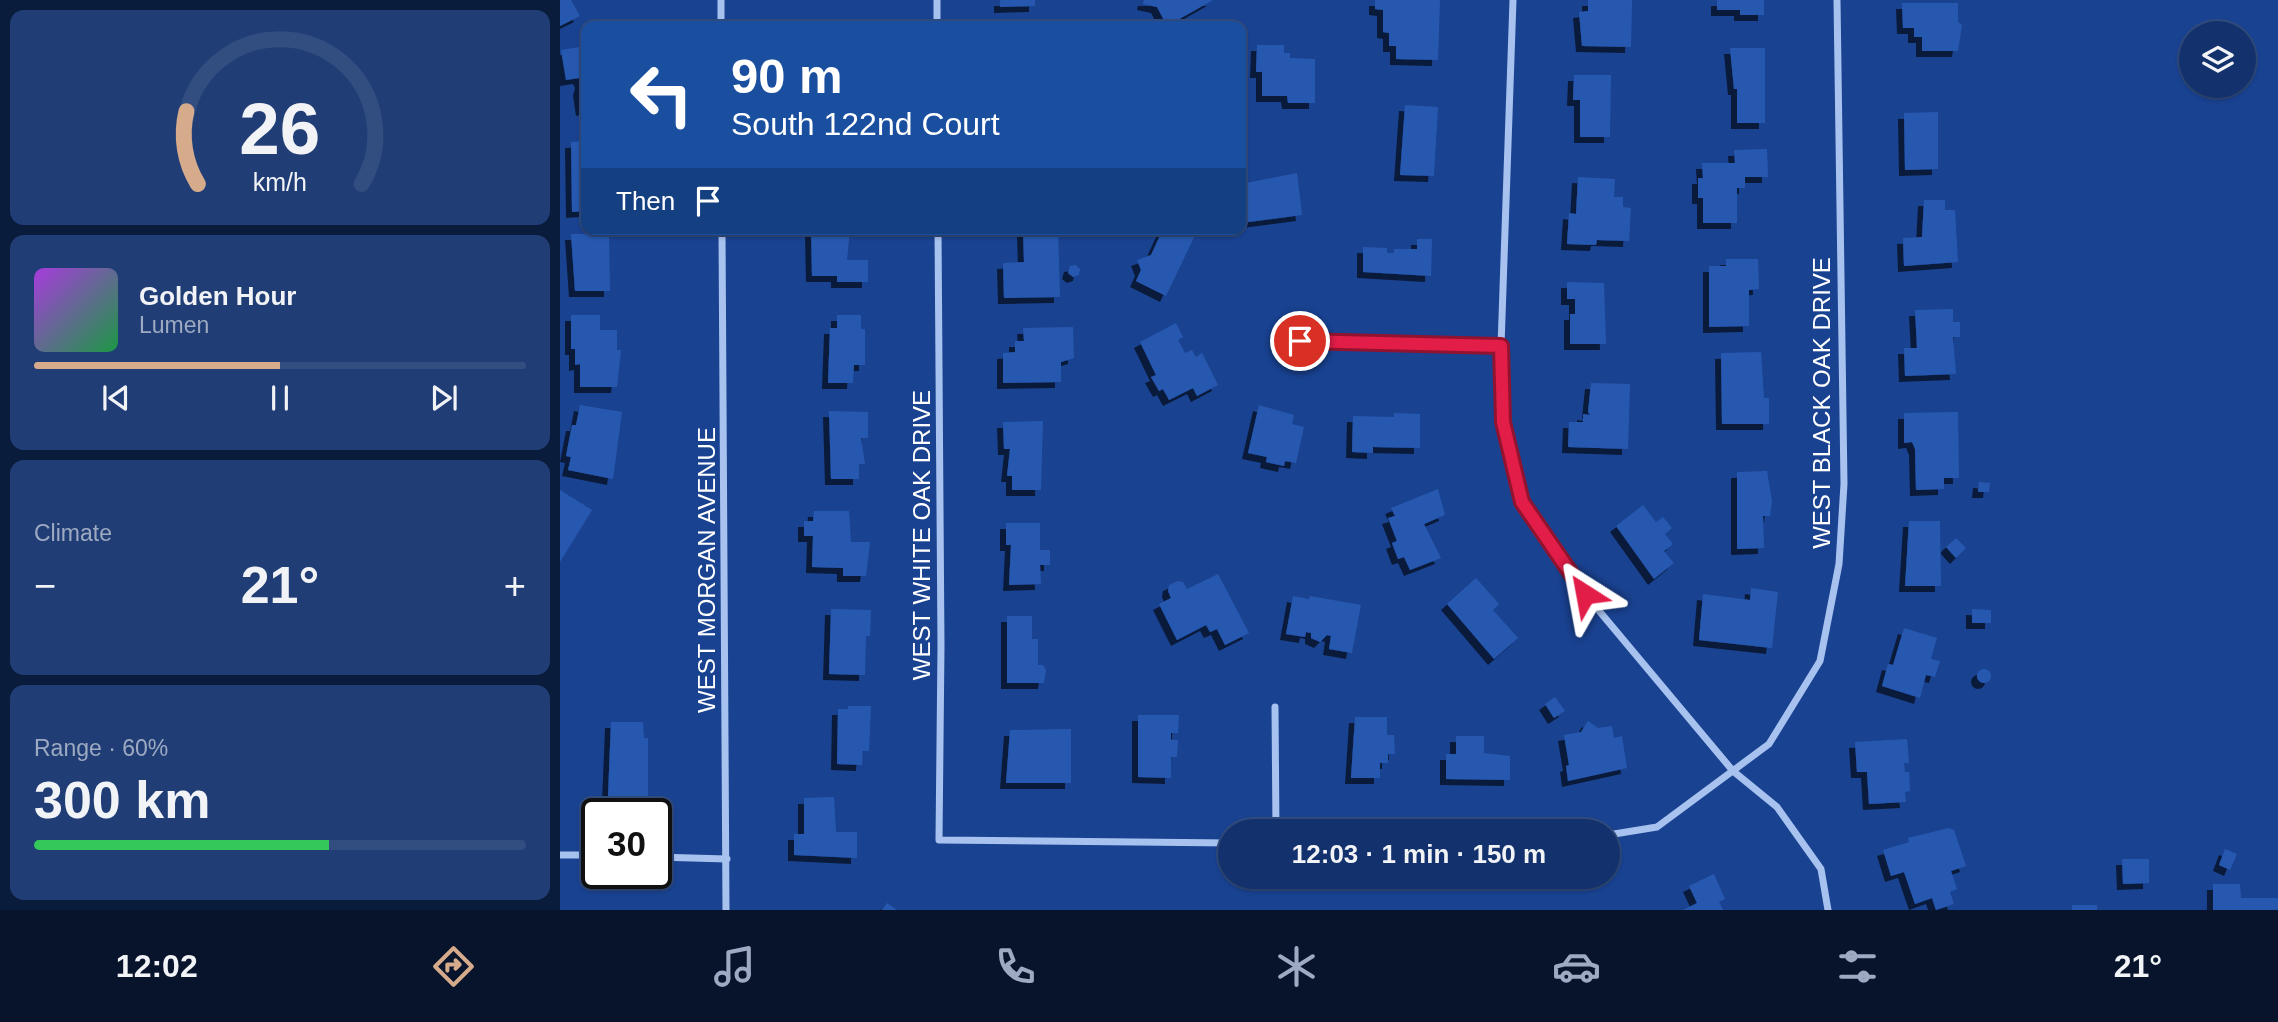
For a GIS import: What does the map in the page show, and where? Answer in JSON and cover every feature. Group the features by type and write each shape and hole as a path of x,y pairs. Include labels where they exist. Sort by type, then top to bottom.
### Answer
{"street":[{"path":"721,0 721,21"},
{"path":"937,0 937,21"},
{"path":"1513,0 1501,346 1503,422 1522,502 1585,594 1734,771 1777,807 1821,869 1828,910"},
{"name":"WEST BLACK OAK DRIVE","path":"1620,833 1657,827 1769,744 1820,661 1839,564 1844,484 1837,0"},
{"name":"WEST MORGAN AVENUE","path":"722,235 726,910"},
{"name":"WEST WHITE OAK DRIVE","path":"937,235 941,632 939,840 1218,843"},
{"path":"1300,341 1501,346"},
{"path":"1275,707 1276,819"},
{"path":"560,855 581,855"},
{"path":"672,857 727,859"}],"building":[{"path":"560,0 571,0 580,16 560,26"},
{"path":"1000,0 1035,0 1035,6 1000,7"},
{"path":"1144,0 1213,0 1176,21 1164,21 1157,7 1143,4"},
{"path":"1375,0 1440,0 1438,60 1396,59 1396,46 1389,46 1389,33 1383,32 1383,10 1375,9"},
{"path":"1588,0 1632,0 1631,47 1582,46 1579,12 1588,11"},
{"path":"1717,0 1764,0 1764,15 1740,15 1740,10 1717,10"},
{"path":"1902,3 1958,3 1958,22 1962,25 1958,51 1922,51 1922,37 1914,37 1914,28 1903,28"},
{"path":"1257,45 1284,45 1284,53 1290,53 1290,58 1315,59 1315,103 1288,103 1287,96 1262,96 1262,72 1256,72"},
{"path":"581,47 581,82 579,78 566,80 561,50"},
{"path":"1730,48 1765,48 1765,123 1737,123 1737,89 1734,89"},
{"path":"1574,75 1611,75 1610,137 1580,137 1580,100 1573,100"},
{"path":"1405,105 1438,107 1434,176 1400,175"},
{"path":"1938,112 1938,169 1905,170 1904,113"},
{"path":"581,141 581,211 572,212 571,142"},
{"path":"1767,149 1768,177 1745,177 1745,188 1737,188 1737,223 1703,223 1703,198 1698,198 1698,178 1703,178 1702,163 1735,163 1734,150"},
{"path":"1297,173 1302,215 1246,222 1246,183"},
{"path":"1578,177 1615,179 1614,197 1623,197 1623,207 1631,208 1629,241 1597,240 1596,245 1567,244 1569,213 1576,214"},
{"path":"1924,200 1945,200 1945,210 1955,210 1958,262 1904,266 1903,238 1922,237"},
{"path":"571,234 609,235 610,291 575,291"},
{"path":"811,235 849,235 847,260 868,260 868,282 837,282 837,276 812,276"},
{"path":"1023,235 1058,235 1060,297 1004,298 1003,263 1024,262"},
{"path":"1160,235 1195,235 1166,296 1136,281 1141,270 1137,260 1151,255"},
{"path":"1417,239 1432,239 1431,276 1363,272 1363,247 1387,248 1387,253 1394,253 1394,249 1417,249"},
{"path":"1726,259 1758,259 1759,289 1749,290 1749,326 1709,327 1709,266 1726,266"},
{"path":"1076,265 1080,269 1079,275 1073,277 1068,273 1070,266"},
{"path":"1567,282 1604,283 1606,344 1570,344 1570,314 1575,314 1575,299 1567,299"},
{"path":"1953,309 1953,322 1960,322 1960,337 1953,337 1956,374 1905,376 1904,348 1917,348 1915,310"},
{"path":"571,315 600,315 600,330 617,330 617,350 621,350 617,387 580,387 580,364 575,365 575,349 571,349"},
{"path":"837,315 861,315 861,329 865,329 865,365 854,365 853,383 828,383 830,328 837,328"},
{"path":"1176,323 1183,337 1178,340 1185,353 1192,350 1196,357 1202,353 1218,385 1197,396 1193,388 1169,400 1163,389 1159,391 1151,377 1156,375 1140,342"},
{"path":"1073,327 1074,358 1061,362 1061,382 1003,383 1003,353 1015,352 1015,341 1024,341 1023,328"},
{"path":"1761,352 1764,398 1769,398 1769,424 1722,424 1721,353"},
{"path":"1591,383 1630,384 1628,449 1568,447 1569,422 1583,422 1583,414 1590,415"},
{"path":"580,405 622,412 613,479 568,470 571,457 566,456 572,425 576,425"},
{"path":"1259,405 1294,415 1292,424 1304,427 1296,463 1285,461 1284,466 1266,462 1267,457 1248,453"},
{"path":"829,411 868,412 868,438 861,438 865,464 859,464 859,479 831,479"},
{"path":"1958,412 1959,478 1944,478 1944,489 1916,490 1915,449 1912,442 1904,443 1904,413"},
{"path":"1394,413 1420,414 1420,448 1373,447 1373,453 1352,452 1353,416 1394,417"},
{"path":"1043,421 1041,490 1012,490 1012,476 1007,476 1010,449 1004,449 1003,422"},
{"path":"1767,471 1772,501 1770,516 1763,516 1764,548 1737,549 1737,472"},
{"path":"1979,482 1990,483 1989,492 1978,492"},
{"path":"1438,489 1445,515 1424,524 1441,558 1410,570 1404,557 1398,559 1392,543 1397,541 1388,518 1395,516 1391,508"},
{"path":"560,490 592,510 560,562"},
{"path":"1643,505 1656,522 1663,517 1672,528 1665,534 1673,544 1664,551 1674,563 1654,579 1616,526"},
{"path":"814,511 849,511 851,542 870,542 866,576 843,576 843,568 812,567 813,536 804,536 804,521 813,521"},
{"path":"1909,521 1940,521 1941,586 1905,586"},
{"path":"1006,523 1040,523 1040,550 1050,550 1050,565 1040,565 1041,584 1009,585 1011,545 1006,545"},
{"path":"1956,538 1966,548 1956,558 1946,547"},
{"path":"1218,574 1249,633 1225,645 1217,629 1210,632 1206,625 1177,640 1159,604 1171,598 1169,585 1183,582 1187,589"},
{"path":"1476,578 1499,604 1493,610 1518,638 1494,659 1447,604"},
{"path":"1751,588 1778,592 1772,648 1699,640 1703,594 1750,600"},
{"path":"1293,596 1309,599 1310,596 1361,605 1352,653 1329,649 1331,636 1327,635 1320,642 1311,638 1311,633 1306,632 1305,637 1286,634"},
{"path":"831,609 871,610 870,636 866,636 865,675 829,674"},
{"path":"1972,609 1991,610 1991,623 1972,623"},
{"path":"1007,616 1032,616 1032,639 1038,639 1038,665 1043,665 1046,670 1044,683 1007,683"},
{"path":"1904,628 1937,638 1931,659 1940,661 1935,677 1926,675 1920,698 1882,686 1888,664 1893,665"},
{"path":"1984,669 1989,671 1989,681 1984,683 1979,681 1977,676 1979,671"},
{"path":"1555,697 1565,711 1554,718 1545,704"},
{"path":"848,706 871,706 869,751 863,751 862,765 837,764 838,709 848,709"},
{"path":"1138,715 1179,715 1178,733 1171,733 1171,740 1178,740 1177,757 1171,757 1171,778 1138,777"},
{"path":"1355,717 1387,717 1387,735 1394,735 1395,754 1388,754 1388,763 1380,763 1380,778 1351,778"},
{"path":"1588,721 1598,728 1612,726 1614,738 1622,736 1627,768 1568,781 1566,766 1569,765 1564,735 1581,732"},
{"path":"611,722 643,722 644,738 648,738 648,796 608,796"},
{"path":"1071,729 1071,783 1006,783 1010,730"},
{"path":"1456,736 1484,736 1484,753 1510,756 1510,780 1446,779 1446,754 1456,754"},
{"path":"1907,739 1909,763 1904,763 1905,772 1909,772 1910,791 1905,792 1906,802 1869,804 1867,772 1857,772 1855,742"},
{"path":"834,797 836,832 857,832 857,858 794,855 794,834 804,834 804,798"},
{"path":"1949,828 1954,830 1966,866 1951,871 1957,889 1950,892 1954,904 1936,910 1932,898 1915,904 1904,872 1891,876 1883,850 1909,842 1908,838"},
{"path":"2225,849 2237,854 2230,870 2219,865"},
{"path":"2122,859 2149,859 2149,883 2123,884"},
{"path":"1714,874 1725,899 1719,902 1723,910 1683,910 1697,903 1689,886"},
{"path":"2213,884 2240,884 2241,898 2278,898 2278,910 2213,910"},
{"path":"887,903 897,910 882,910"},
{"path":"2072,905 2097,905 2097,910 2072,910"}],"route":[{"path":"1300,341 1501,346 1503,422 1522,502 1585,594"}]}
